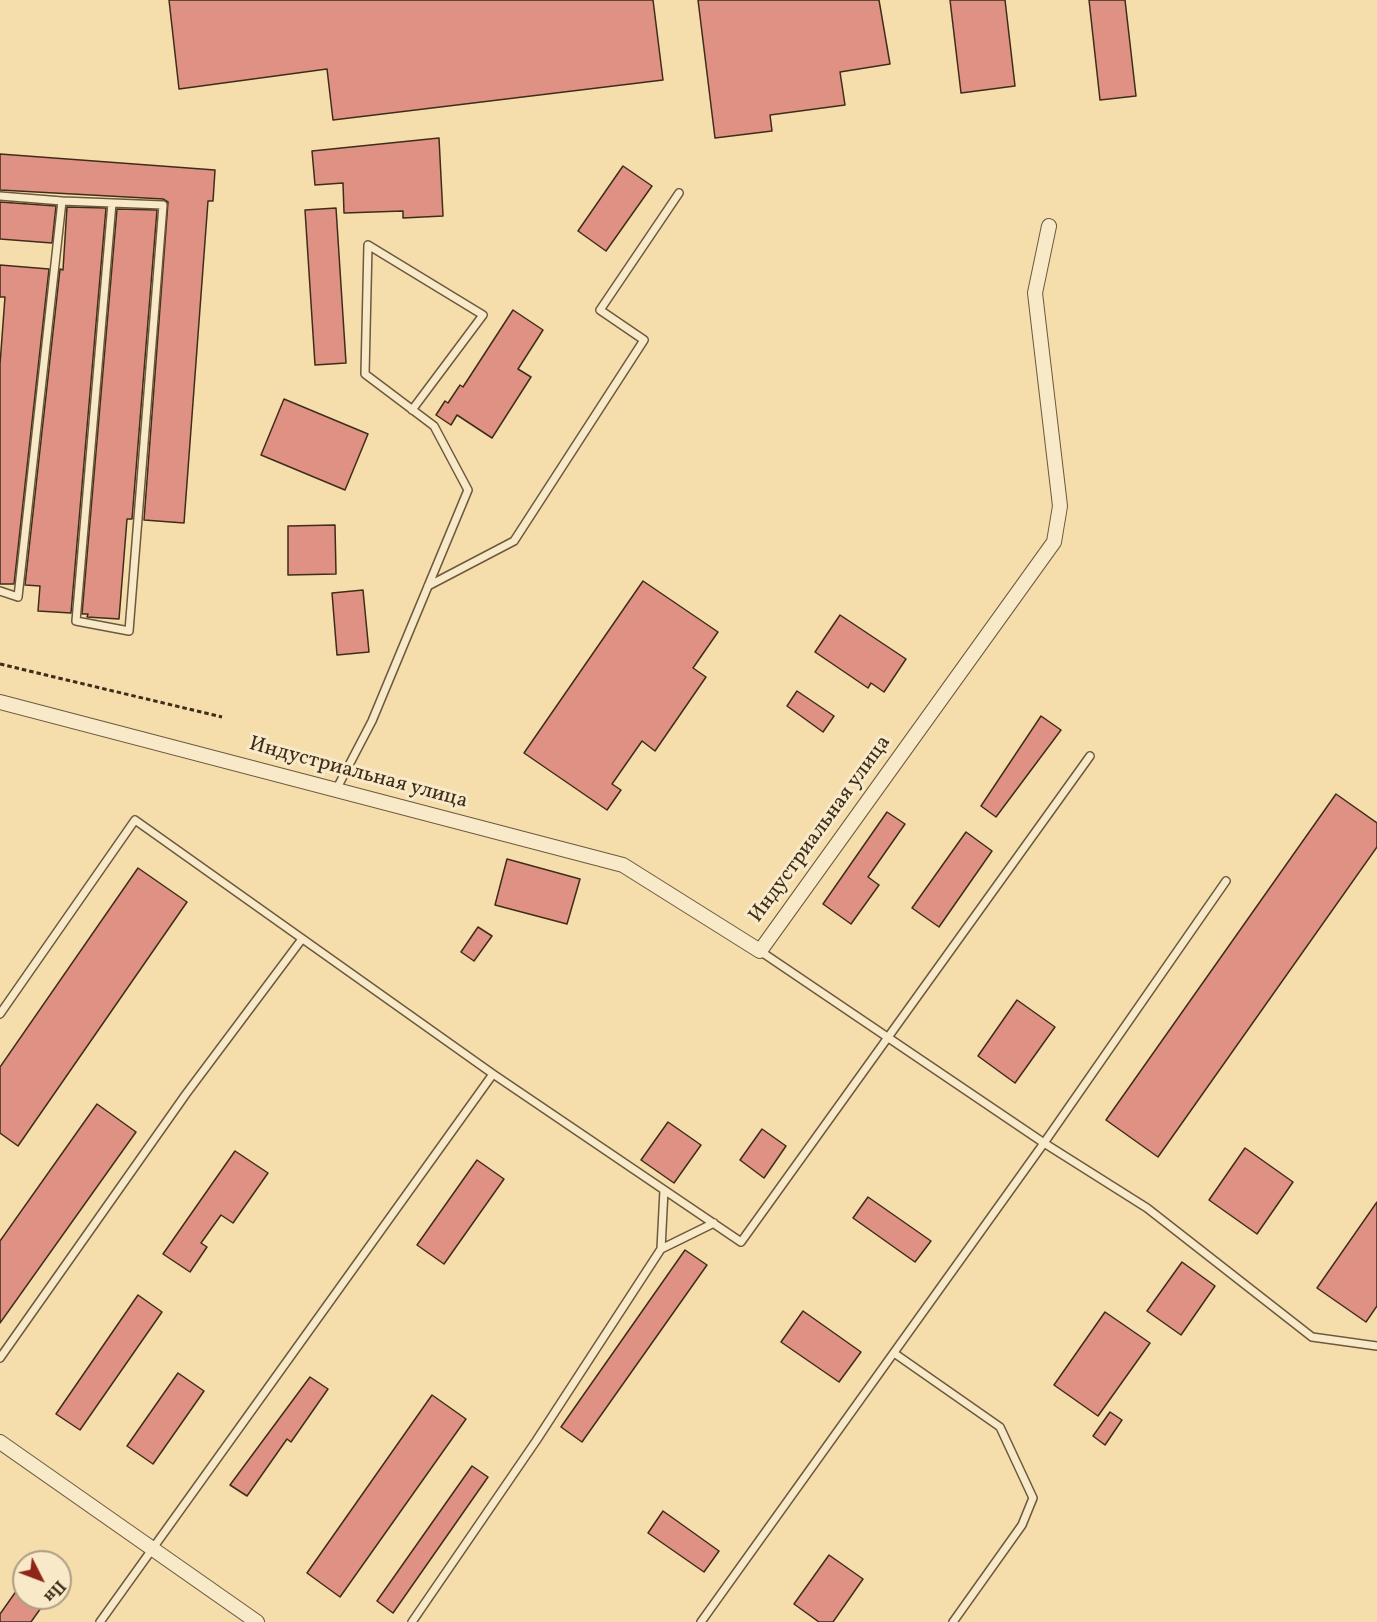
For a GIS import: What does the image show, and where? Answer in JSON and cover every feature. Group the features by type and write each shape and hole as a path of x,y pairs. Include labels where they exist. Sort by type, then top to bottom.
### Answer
{"street":[{"name":"Индустриальная улица","path":"0,702 622,865 760,951 1054,542 1060,506 1035,293 1049,226"},
{"path":"0,1442 257,1622"}],"lane":[{"path":"428,586 514,541 644,340 600,310 679,193"},
{"path":"0,196 163,205 129,631 75,621 112,203"},
{"path":"0,591 18,597 62,201"},
{"path":"336,790 372,720 468,490 434,426 412,410 364,374 368,245 483,315 412,410"},
{"path":"0,1014 135,820 493,1074 741,1242 1090,756"},
{"path":"701,1622 1044,1143 1226,881"},
{"path":"0,1358 186,1094 302,939"},
{"path":"760,951 1044,1143 1148,1208 1312,1337 1377,1346"},
{"path":"100,1622 493,1074"},
{"path":"412,1622 536,1441 661,1249 664,1190"},
{"path":"661,1249 714,1223"},
{"path":"894,1353 1000,1427 1033,1498 1022,1525 953,1622"}],"path":[{"path":"0,664 222,717"}],"building":[{"path":"169,0 653,0 663,80 333,120 327,69 179,89"},
{"path":"698,0 879,0 890,64 840,72 845,105 770,115 772,131 715,138"},
{"path":"950,0 1005,0 1015,86 961,93"},
{"path":"1089,0 1125,0 1136,96 1100,100"},
{"path":"439,138 443,216 403,218 403,211 344,213 343,183 315,185 312,151"},
{"path":"0,154 215,170 213,201 208,201 184,523 144,520 168,202 163,199 0,190"},
{"path":"623,166 652,186 606,251 578,231"},
{"path":"0,202 56,206 52,243 0,239"},
{"path":"67,207 106,208 71,613 38,611 40,586 25,585 60,269 63,270"},
{"path":"336,208 346,363 315,365 305,210"},
{"path":"117,209 157,210 132,519 127,519 119,619 87,617 88,614 82,614"},
{"path":"0,265 49,269 14,584 0,584 0,364 5,297 0,297"},
{"path":"513,310 543,330 518,369 531,377 492,438 457,415 451,425 436,415 445,401 448,403 460,385 463,387"},
{"path":"284,399 368,434 345,490 261,455"},
{"path":"335,525 336,574 288,575 288,526"},
{"path":"643,581 718,632 693,668 706,677 655,751 642,741 612,784 621,790 607,810 524,753"},
{"path":"363,590 369,652 337,655 332,593"},
{"path":"840,615 906,659 884,692 871,683 868,688 815,652"},
{"path":"797,691 834,716 823,732 787,706"},
{"path":"1041,716 1061,730 996,817 981,806"},
{"path":"1336,794 1377,823 1377,847 1158,1157 1106,1120"},
{"path":"887,812 905,824 868,877 879,885 851,924 823,904"},
{"path":"966,832 992,851 939,927 912,908"},
{"path":"507,859 580,879 567,924 495,905"},
{"path":"138,868 187,902 18,1146 0,1133 0,1067"},
{"path":"478,927 492,936 474,961 461,952"},
{"path":"1017,1000 1055,1027 1015,1083 978,1056"},
{"path":"97,1104 136,1132 0,1323 0,1241"},
{"path":"668,1122 701,1145 674,1183 641,1160"},
{"path":"762,1129 786,1146 764,1178 740,1160"},
{"path":"1245,1148 1293,1182 1257,1234 1209,1200"},
{"path":"235,1151 268,1173 233,1223 221,1215 201,1243 207,1247 190,1272 163,1254"},
{"path":"477,1160 504,1179 444,1264 417,1245"},
{"path":"868,1197 931,1241 915,1262 853,1218"},
{"path":"1377,1202 1377,1306 1366,1322 1317,1288"},
{"path":"685,1250 707,1265 582,1442 561,1427"},
{"path":"1182,1262 1215,1286 1181,1335 1147,1311"},
{"path":"138,1295 162,1312 80,1430 56,1414"},
{"path":"803,1311 861,1352 839,1382 781,1342"},
{"path":"1105,1312 1150,1343 1098,1416 1054,1385"},
{"path":"178,1373 204,1391 153,1464 127,1446"},
{"path":"310,1377 328,1389 291,1442 287,1439 247,1496 230,1485"},
{"path":"432,1395 466,1419 340,1597 307,1573"},
{"path":"1110,1412 1122,1420 1105,1445 1093,1436"},
{"path":"472,1466 488,1477 393,1613 377,1601"},
{"path":"663,1511 719,1551 704,1572 648,1533"},
{"path":"829,1555 863,1579 833,1622 819,1622 794,1604"},
{"path":"12,1597 12,1610 40,1610 31,1622 0,1622 0,1614"}]}
